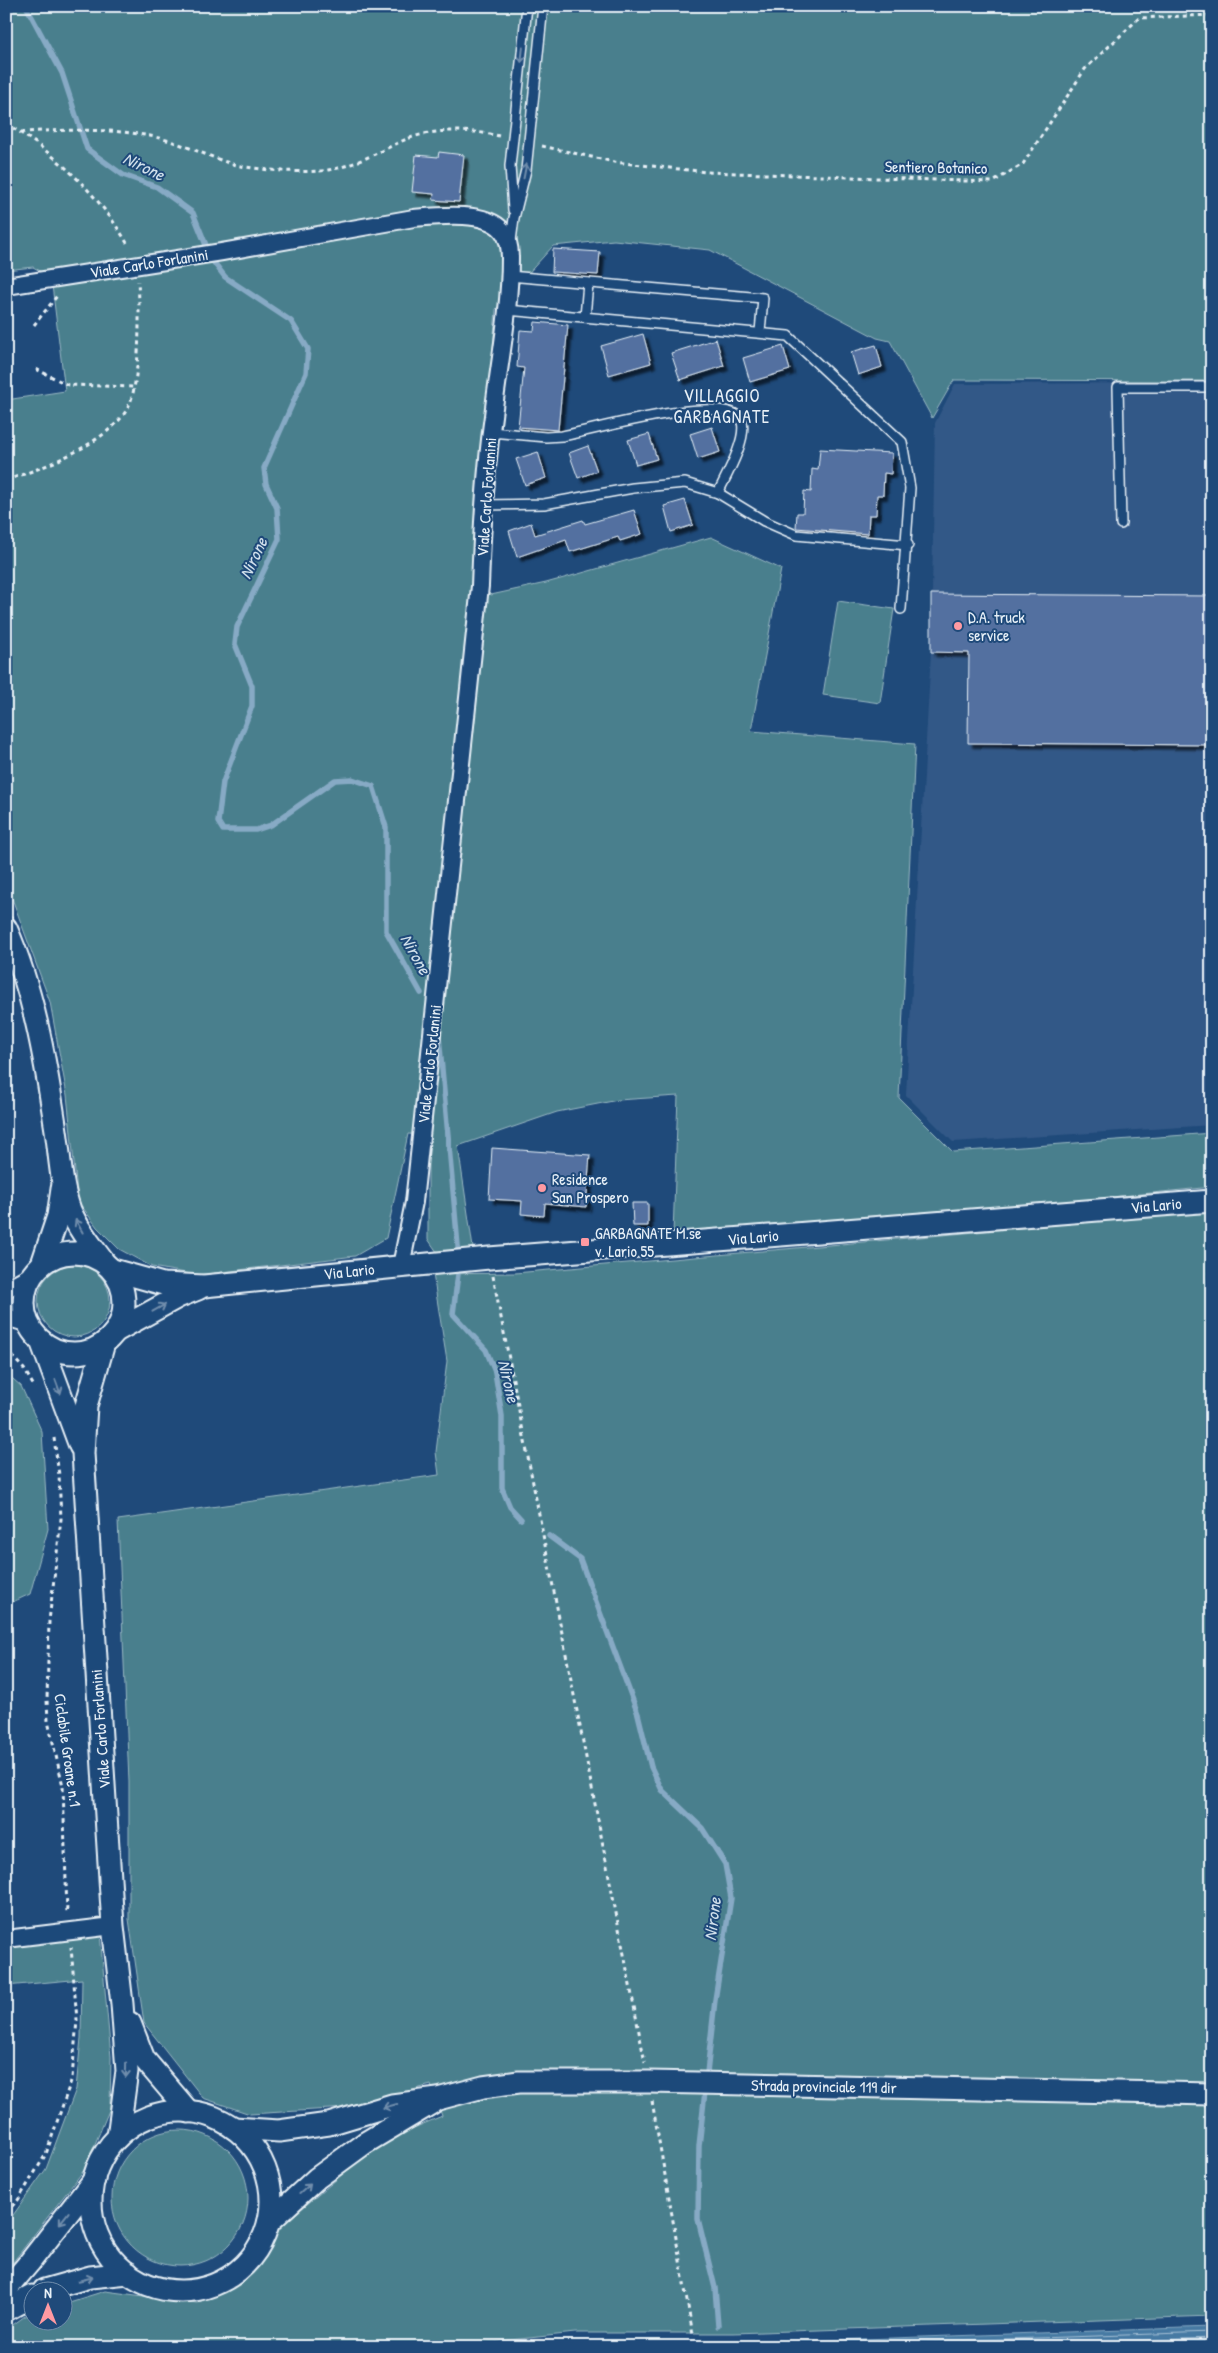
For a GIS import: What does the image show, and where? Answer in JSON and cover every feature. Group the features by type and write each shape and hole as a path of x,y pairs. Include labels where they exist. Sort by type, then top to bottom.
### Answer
{"street":[{"name":"Viale Carlo Forlanini","path":"6,286 441,215 492,222 502,229 510,248 506,310 482,505 480,586 414,1202 401,1266"},
{"path":"6,928 15,948 42,1046 55,1126 62,1187 71,1212 82,1232 108,1266 124,1293 125,1306 122,1319 110,1337 92,1350 79,1353 52,1348 41,1341 28,1324 24,1307 25,1291 37,1270 58,1216 62,1187"},
{"name":"Via Lario","path":"108,1266 163,1284 204,1286 482,1259 1212,1201"},
{"path":"6,1289 37,1270 56,1255 72,1252 88,1254 108,1266"},
{"name":"Via Lario","path":"110,1337 178,1298 204,1286"},
{"path":"6,1317 28,1324"},
{"name":"Viale Carlo Forlanini","path":"110,1337 86,1406 82,1453 113,1926 127,2071 118,2137"},
{"name":"Viale Carlo Forlanini","path":"41,1341 82,1453"},
{"path":"6,1939 113,1926"},
{"name":"Viale Carlo Forlanini","path":"122,2004 144,2059 189,2112"},
{"name":"Strada provinciale 119 dir","path":"234,2128 279,2130 329,2124 392,2105 438,2099 483,2087 519,2082 648,2082 1212,2094"},
{"name":"Strada provinciale 119 dir","path":"269,2222 317,2178 364,2142 438,2099"},
{"path":"189,2112 220,2120 234,2128 258,2154 266,2170 271,2195 269,2222 254,2254 243,2267 228,2278 196,2290 178,2291 160,2288 143,2282 128,2273 115,2262 104,2248 92,2214 91,2197 94,2179 100,2164 118,2137 144,2120 158,2114 189,2112"},
{"path":"6,2290 94,2179"},
{"path":"72,2282 90,2277 128,2273"},
{"path":"6,2310 22,2301"}],"lane":[{"path":"514,218 510,166 527,6"},
{"path":"510,248 514,218 526,170 542,6"},
{"path":"509,276 763,298 760,332"},
{"path":"586,317 588,283"},
{"path":"506,310 788,336 902,442 910,488 908,545 902,609"},
{"path":"1121,524 1118,387 1212,387"},
{"path":"491,432 546,437 562,436 664,413 716,409 734,412 740,417 743,424 741,441 718,493"},
{"path":"482,505 544,504 633,488 678,483 699,486 718,493 764,521 796,535 908,545"}],"path":[{"name":"Sentiero Botanico","path":"614,162 707,172 993,182 1023,164 1084,69 1139,18 1212,15"},
{"path":"6,124 21,132 48,152 81,183 113,218 127,243"},
{"path":"21,132 75,129 150,136 184,144 228,163 289,172 328,170 366,158 404,140"},
{"path":"34,325 74,275"},
{"path":"6,480 71,454 100,436 118,421 130,404 134,387 140,300 138,281"},
{"path":"36,369 68,384 134,387"},
{"path":"482,1259 648,2082 693,2335"},
{"path":"6,1350 24,1368 37,1391"},
{"name":"Ciclabile Groane n.1","path":"6,2212 18,2200 46,2154 72,2078 77,2020 75,1976 69,1931 63,1786 48,1721 47,1700 49,1622 60,1519 59,1475 54,1434"}],"shaded area":[{"path":"1212,383 1212,1125 953,1142 906,1095 931,652 935,423 955,384"}],"green space":[{"path":"6,6 1212,6 1212,381 954,380 932,418 890,341 877,338 710,250 614,240 553,246 496,309 475,579 491,595 546,583 711,537 781,569 751,731 915,744 899,1098 953,1152 1212,1133 1212,1187 850,1223 673,1234 678,1096 618,1100 557,1112 458,1146 473,1248 437,1252 428,1239 428,1135 408,1134 386,1238 355,1256 197,1275 152,1267 119,1249 97,1227 78,1201 67,1095 50,1002 6,882 6,400 65,391 51,277 33,267 6,270"},
{"path":"838,601 894,609 880,703 823,695"},
{"path":"1212,1211 1212,1257 1206,1286 1212,1320 1212,2316 734,2333 575,2333 446,2347 6,2347 6,2330 22,2318 22,2330 72,2330 72,2301 105,2291 197,2303 224,2291 258,2266 275,2231 381,2142 442,2116 431,2085 346,2108 250,2114 203,2098 144,2023 129,1919 129,1782 118,1520 439,1475 436,1452 447,1361 433,1274 515,1273"},
{"path":"81,1265 100,1275 108,1287 110,1301 108,1315 100,1327 88,1335 67,1337 48,1327 40,1315 38,1294 48,1275 60,1267"},
{"path":"6,1373 21,1386 42,1432 48,1529 30,1594 6,1605"},
{"path":"100,1934 111,2057 110,2108 84,2170 6,2271 6,2225 46,2169 76,2089 81,2038 82,1979 6,1986 6,1947"},
{"path":"180,2130 206,2135 218,2141 228,2150 237,2160 243,2172 248,2198 243,2224 237,2236 228,2246 218,2255 206,2261 180,2266 154,2261 142,2255 132,2246 123,2236 117,2224 112,2198 117,2172 123,2160 132,2150 142,2141 154,2135"}],"water":[{"path":"1212,2327 1212,2347 631,2347"}],"building":[{"path":"439,152 464,155 459,202 433,200 434,194 412,192 416,155 438,157"},
{"path":"553,249 600,252 598,275 552,272"},
{"path":"535,322 568,325 558,430 518,427 524,368 517,367 520,330 534,331"},
{"path":"643,334 651,363 609,375 601,346"},
{"path":"716,339 724,366 680,380 671,353"},
{"path":"876,345 882,367 858,375 851,352"},
{"path":"783,346 790,370 750,382 743,358"},
{"path":"712,427 720,452 698,459 690,434"},
{"path":"649,434 657,459 636,465 628,440"},
{"path":"588,446 597,471 578,478 569,453"},
{"path":"820,449 892,453 891,474 884,473 883,495 877,495 876,515 869,515 868,534 796,528 797,513 803,513 804,491 811,492 812,469 818,470"},
{"path":"538,452 546,478 525,485 516,459"},
{"path":"685,500 693,525 671,532 664,506"},
{"path":"634,510 642,534 620,541 618,537 570,552 566,540 517,557 509,531 531,523 535,535 583,520 585,524"},
{"path":"931,594 1212,596 1212,745 968,743 969,653 931,652"},
{"path":"492,1148 590,1155 586,1207 545,1203 544,1216 521,1214 522,1201 489,1199"},
{"path":"632,1203 648,1203 648,1226 633,1226"}],"waterway":[{"name":"Nirone","path":"26,6 62,73 87,149 123,175 157,187 193,213 212,260 225,277 291,321 308,349 306,373 264,468 266,484 277,508 279,539 237,627 235,644 252,686 252,706 223,782 218,822 223,830 256,830 271,825 335,780 352,779 373,786 386,827 386,931 421,993"},
{"name":"Nirone","path":"438,1025 459,1257"},
{"name":"Nirone","path":"459,1266 453,1314 486,1350 495,1372 502,1416 502,1488 510,1507 521,1519"},
{"name":"Nirone","path":"549,1536 580,1559 638,1714 651,1767 662,1790 702,1828 725,1864 731,1898 715,2000 699,2146 698,2219 715,2288 718,2326"}],"place":[{"name":"D.A. truck service","path":"958,626"},
{"name":"Residence San Prospero","path":"542,1188"},
{"name":"GARBAGNATE M.se v. Lario 55","path":"585,1242"}],"district":[{"name":"VILLAGGIO GARBAGNATE","path":"722,405"}]}
